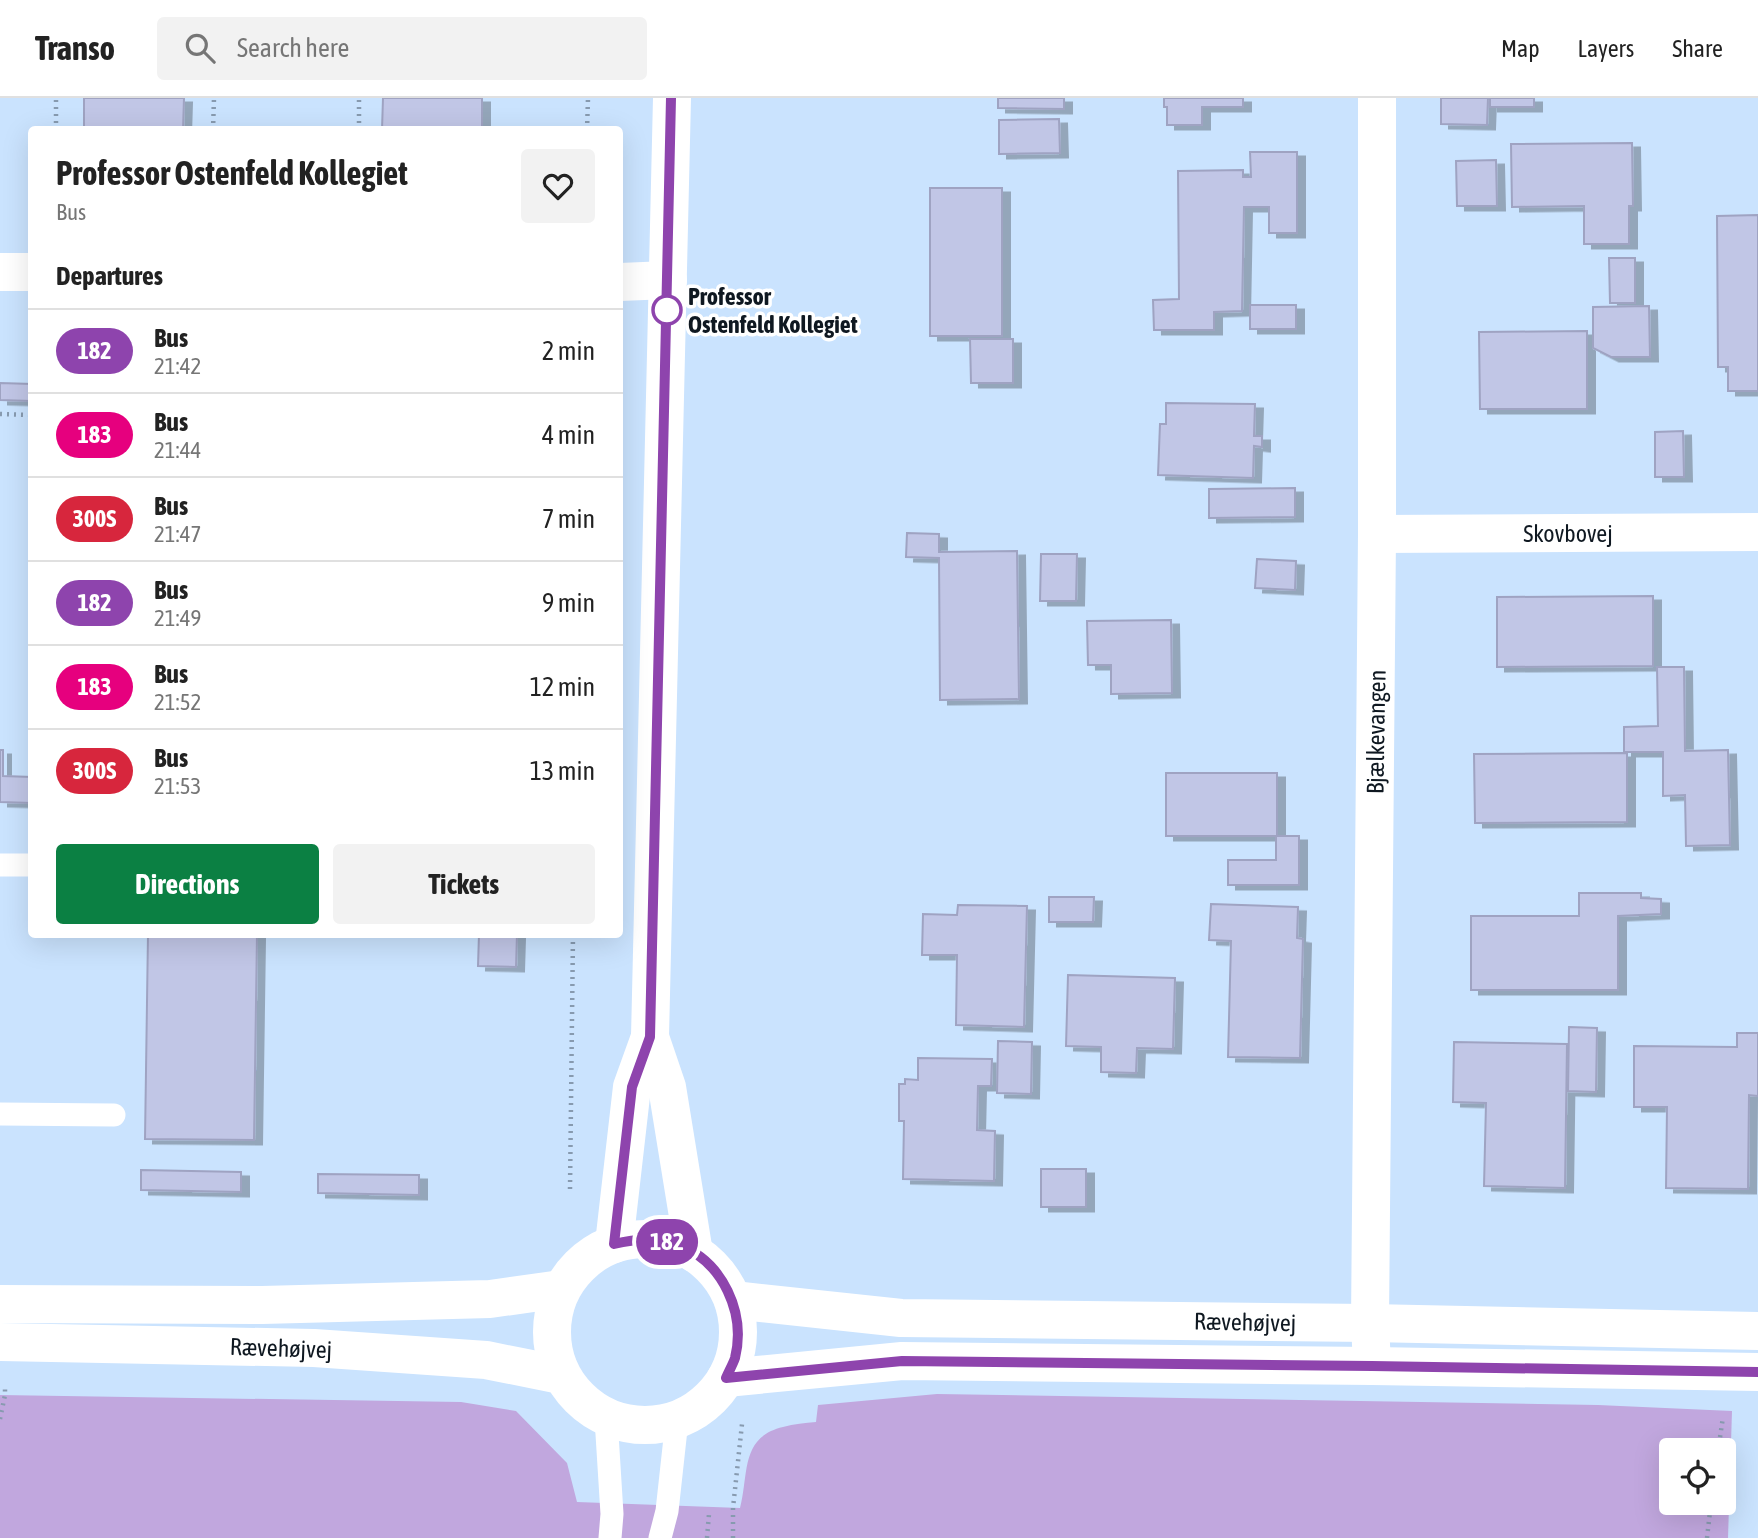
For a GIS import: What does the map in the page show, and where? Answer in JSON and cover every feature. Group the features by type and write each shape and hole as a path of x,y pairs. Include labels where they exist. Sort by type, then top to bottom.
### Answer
{"street":[{"path":"614,1244 632,1087 650,1037 671,98"},
{"name":"Bjælkevangen","path":"1372,1366 1370,1324 1377,534 1377,98"},
{"path":"0,272 28,272"},
{"path":"623,282 667,281"},
{"name":"Skovbovej","path":"1377,534 1758,532"},
{"path":"650,1037 667,1087 694,1253"},
{"path":"647,1239 679,1245 711,1266 733,1300 737,1320 738,1340 734,1360 737,1377 690,1415 660,1425 642,1426 606,1418 588,1407 572,1392 561,1375 553,1354 551,1332 554,1310 568,1280 592,1255 614,1244 647,1239"},
{"name":"Rævehøjvej","path":"0,1304 262,1306 490,1298 568,1280"},
{"name":"Rævehøjvej","path":"733,1300 901,1318 1758,1331"},
{"name":"Rævehøjvej","path":"0,1342 314,1348 486,1360 561,1375"},
{"name":"Rævehøjvej","path":"737,1377 902,1361 1758,1372"}],"lane":[{"path":"0,865 28,865"},
{"path":"0,1114 114,1115"},
{"path":"606,1418 612,1514 610,1538"},
{"path":"660,1538 667,1511 677,1420"}],"path":[{"path":"56,98 56,126"},
{"path":"213,126 214,98"},
{"path":"359,98 359,126"},
{"path":"587,126 588,98"},
{"path":"0,414 28,415"},
{"path":"568,1280 573,938"},
{"path":"733,1538 737,1377"},
{"path":"1707,1538 1710,1515"}],"shaded area":[{"path":"937,1394 1598,1405 1732,1411 1731,1438 1659,1438 1659,1515 1729,1515 1728,1538 0,1538 0,1395 461,1402 516,1411 567,1463 577,1502 740,1508 749,1458 759,1439 783,1427 816,1422 818,1405"}],"building":[{"path":"84,98 184,98 183,126 84,126"},
{"path":"383,98 482,98 482,126 382,126"},
{"path":"998,98 1064,98 1064,109 998,108"},
{"path":"1164,98 1243,98 1243,107 1202,107 1202,125 1167,125"},
{"path":"1441,98 1488,98 1487,125 1441,124"},
{"path":"1490,98 1534,98 1534,107 1490,107"},
{"path":"1059,119 1060,153 999,154 999,120"},
{"path":"1632,143 1633,206 1629,206 1629,244 1584,244 1584,206 1512,207 1511,144"},
{"path":"1250,152 1297,152 1297,233 1269,233 1269,207 1244,207 1242,311 1214,312 1214,330 1154,330 1153,300 1179,299 1178,171 1243,170 1243,177 1251,177"},
{"path":"1496,160 1497,206 1457,206 1456,161"},
{"path":"930,188 1002,188 1002,336 930,336"},
{"path":"1758,215 1758,391 1728,391 1728,367 1718,367 1717,216"},
{"path":"1609,258 1635,258 1635,303 1610,303"},
{"path":"1250,305 1296,305 1296,329 1250,329"},
{"path":"1649,306 1650,357 1611,357 1593,348 1593,307"},
{"path":"1587,331 1587,409 1480,409 1479,332"},
{"path":"970,339 1013,339 1013,383 971,383"},
{"path":"0,383 28,384 28,401 0,400"},
{"path":"1166,403 1255,404 1254,436 1262,436 1262,447 1254,446 1253,478 1158,475 1160,424 1166,424"},
{"path":"1683,431 1684,477 1655,477 1655,432"},
{"path":"1295,488 1295,517 1209,518 1209,489"},
{"path":"907,533 939,534 939,552 1017,551 1019,699 940,700 939,558 906,557"},
{"path":"1041,554 1077,554 1076,601 1040,601"},
{"path":"1257,559 1296,561 1295,590 1255,588"},
{"path":"1653,596 1653,666 1497,667 1497,597"},
{"path":"1171,620 1172,693 1111,694 1111,665 1088,665 1087,621"},
{"path":"1657,667 1684,667 1685,751 1728,750 1730,845 1686,846 1685,795 1663,796 1663,752 1624,752 1624,727 1658,726"},
{"path":"0,750 3,750 3,776 28,777 28,803 0,802"},
{"path":"1627,753 1627,822 1475,823 1474,754"},
{"path":"1166,773 1277,773 1277,836 1299,836 1299,885 1228,885 1228,860 1276,860 1276,836 1166,836"},
{"path":"1579,893 1641,893 1641,898 1661,899 1661,914 1618,916 1618,990 1471,990 1471,916 1579,916"},
{"path":"1049,897 1094,897 1093,922 1049,922"},
{"path":"1211,904 1298,907 1297,938 1303,939 1300,1058 1228,1057 1231,941 1209,940"},
{"path":"958,905 1027,906 1024,1027 956,1025 957,955 922,955 923,914 957,915"},
{"path":"148,938 257,938 254,1140 145,1139"},
{"path":"479,938 517,938 516,967 478,966"},
{"path":"1068,975 1175,978 1173,1049 1137,1048 1136,1073 1101,1072 1101,1047 1066,1046"},
{"path":"1569,1027 1597,1028 1596,1092 1568,1091"},
{"path":"1737,1033 1758,1033 1758,1096 1749,1095 1748,1189 1666,1188 1667,1107 1634,1107 1634,1046 1737,1047"},
{"path":"998,1041 1032,1042 1031,1094 997,1093"},
{"path":"1454,1042 1567,1044 1565,1188 1484,1186 1486,1103 1453,1102"},
{"path":"918,1058 992,1059 991,1086 978,1086 977,1130 995,1131 994,1181 903,1179 904,1121 899,1121 899,1084 905,1084 905,1079 918,1080"},
{"path":"1041,1169 1086,1169 1086,1207 1041,1207"},
{"path":"141,1170 241,1172 241,1192 141,1190"},
{"path":"318,1174 419,1175 419,1195 318,1193"}],"bus line":[{"name":"182","path":"671,98 650,1037 632,1087 614,1244 630,1240 663,1241 679,1245 711,1266 733,1300 737,1320 738,1340 734,1360 726,1378 902,1361 1758,1372"}],"place":[{"name":"Professor Ostenfeld Kollegiet","path":"667,310"}]}
